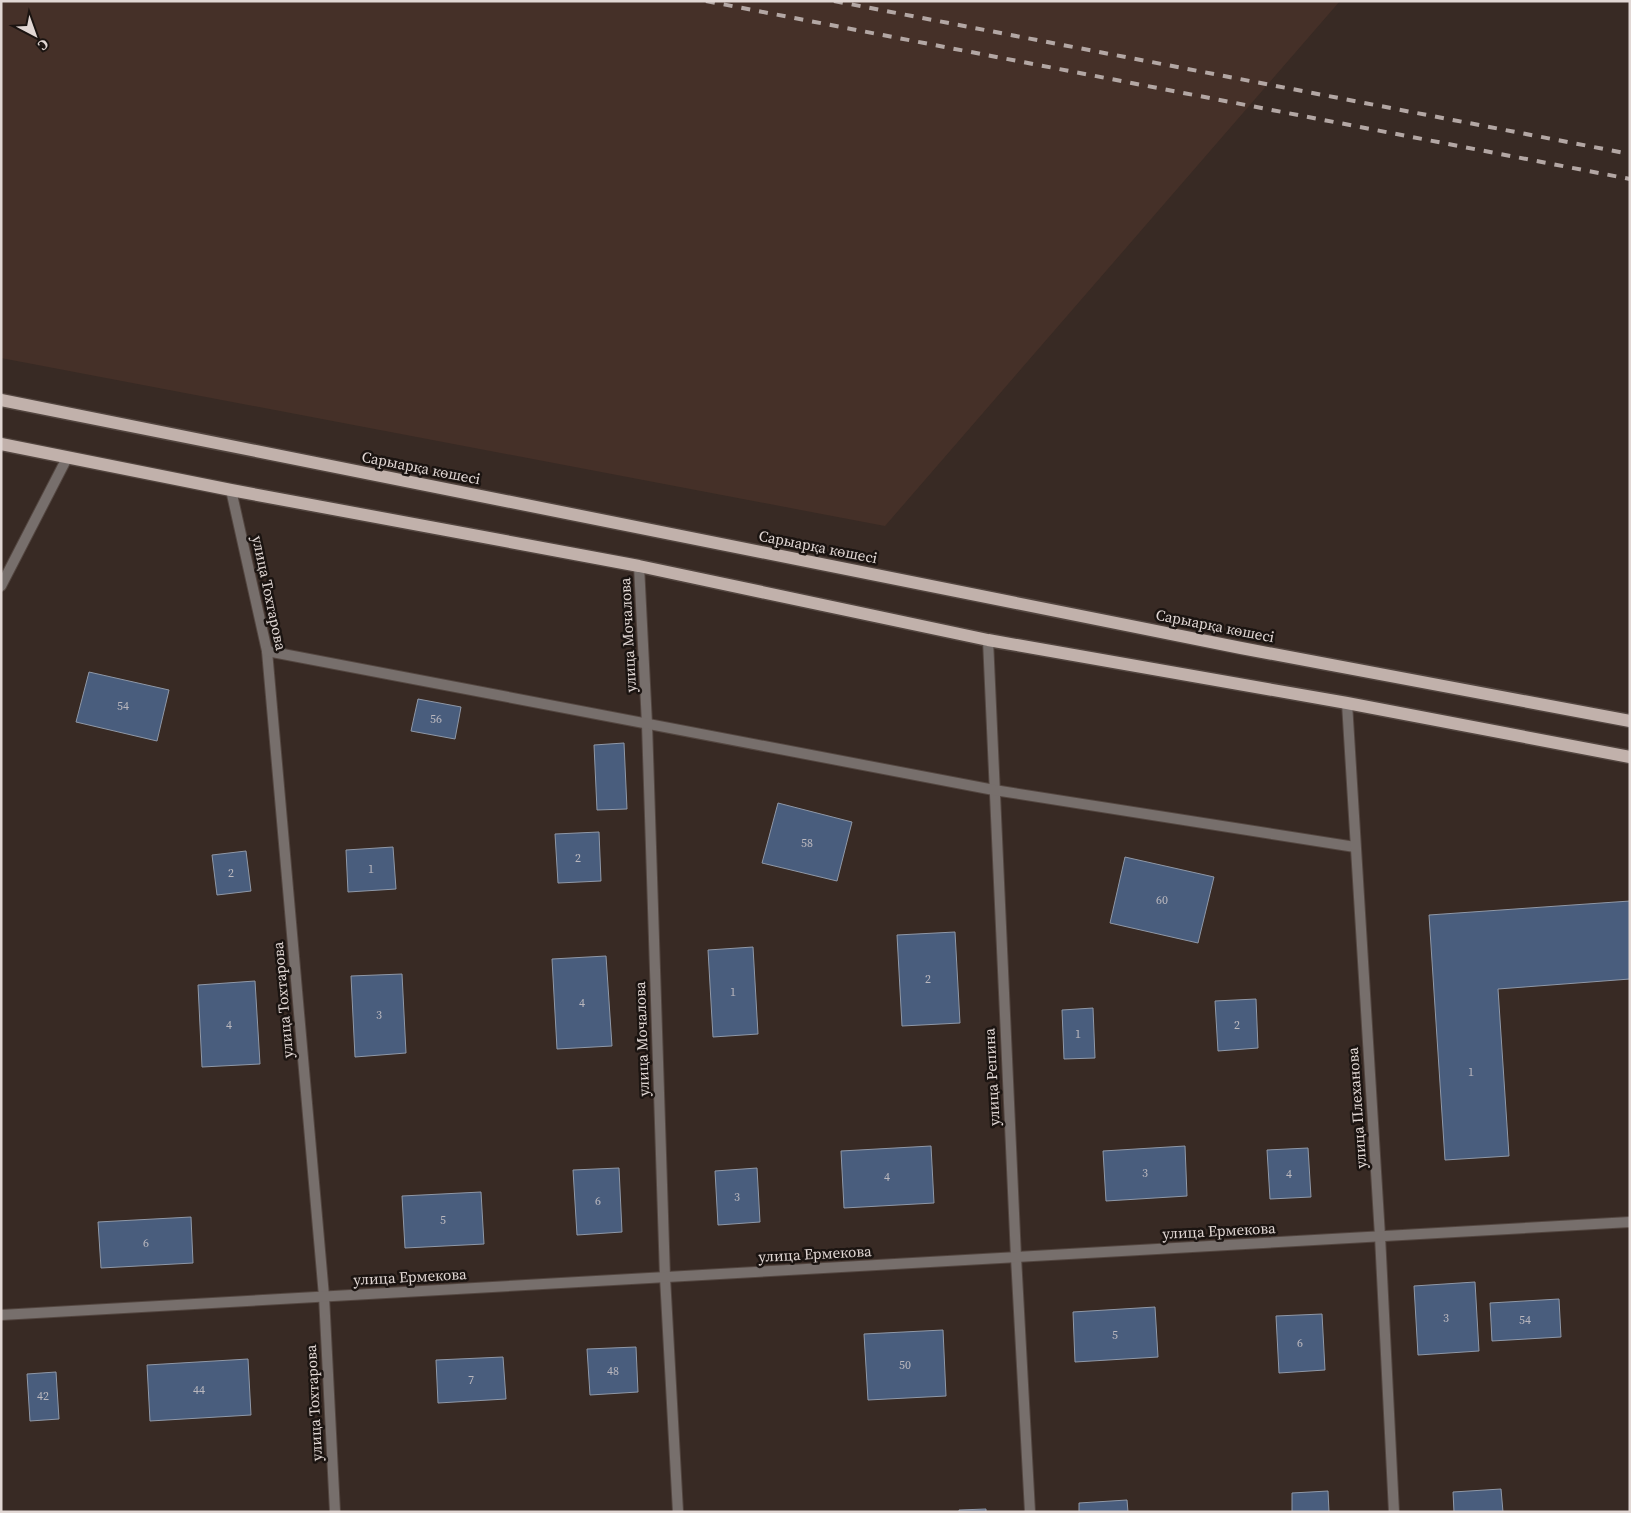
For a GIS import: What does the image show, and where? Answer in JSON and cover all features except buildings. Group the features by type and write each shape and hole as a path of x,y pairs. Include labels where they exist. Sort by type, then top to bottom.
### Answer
{"main road":[{"name":"Сарыарқа көшесі","path":"1,400 1232,646 1630,721"},
{"path":"1,444 231,490 639,566 988,640 1348,703 1630,757"}],"street":[{"path":"1,586 68,458"},
{"name":"улица Тохтарова","path":"231,490 268,651 324,1296 335,1512"},
{"name":"улица Мочалова","path":"639,566 647,724 665,1277 678,1512"},
{"name":"улица Репина","path":"988,640 1016,1257 1030,1512"},
{"path":"268,651 994,790 1355,847"},
{"name":"улица Плеханова","path":"1348,703 1355,847 1380,1236 1394,1512"},
{"name":"улица Ермекова","path":"1,1315 1630,1222"}],"shaded area":[{"path":"1,1 1340,1 885,526 1,358"}],"railway":[{"path":"706,1 1630,179"},
{"path":"834,1 1630,154"}]}
